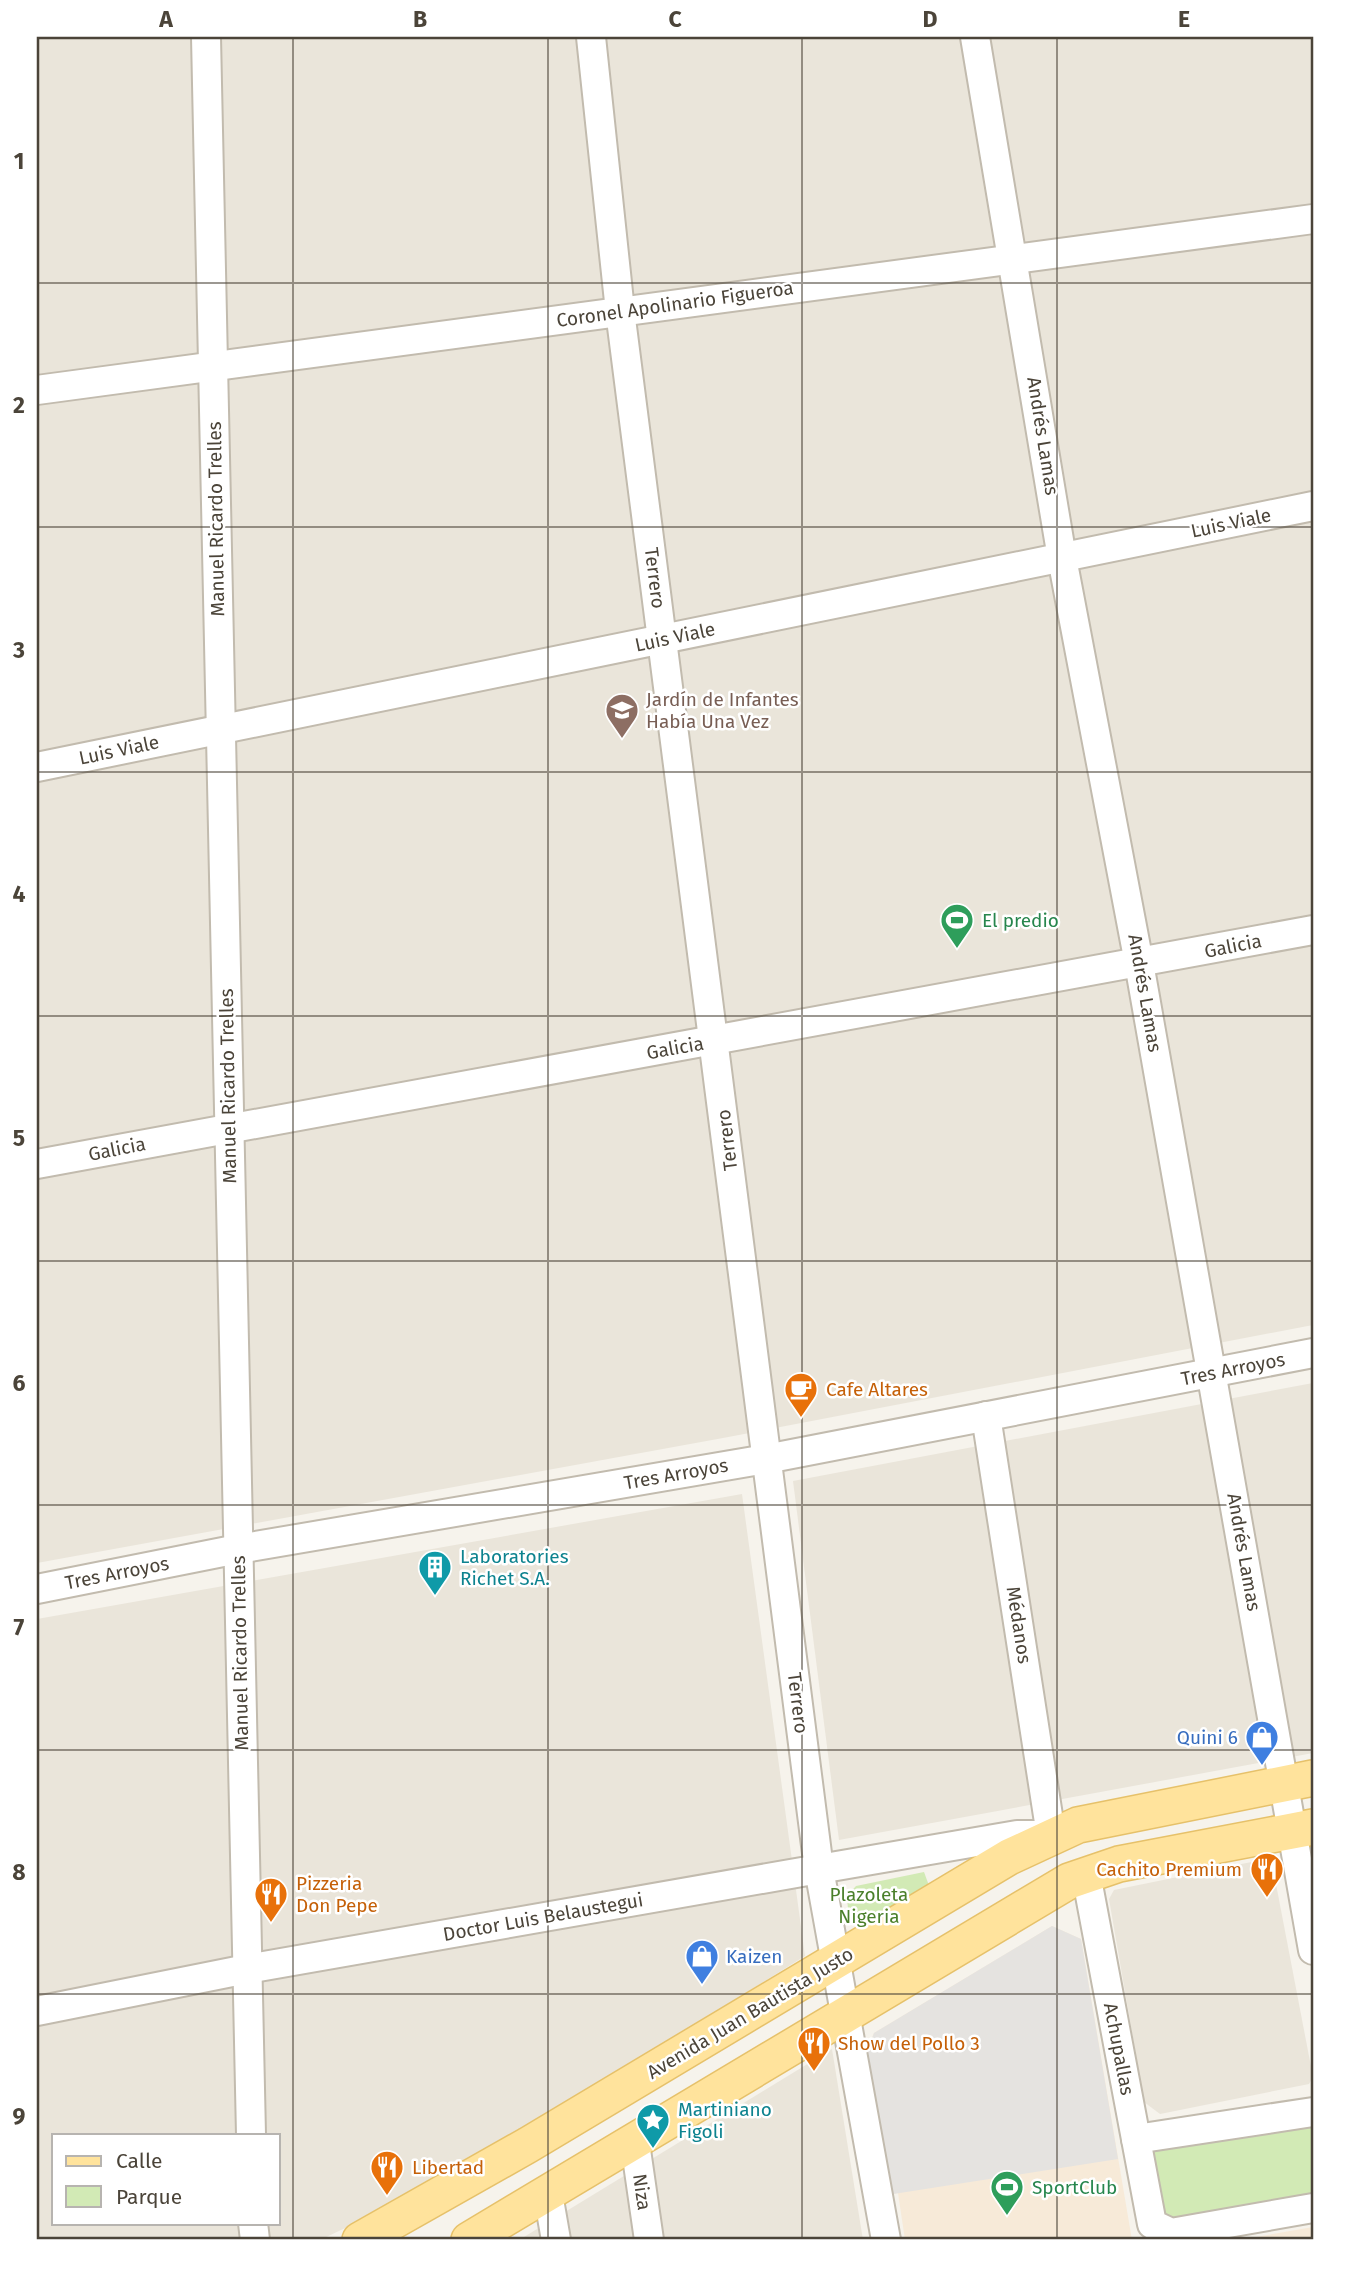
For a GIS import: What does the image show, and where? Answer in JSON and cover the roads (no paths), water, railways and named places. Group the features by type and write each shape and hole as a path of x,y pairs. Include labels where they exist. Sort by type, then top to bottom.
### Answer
{"main road":[{"name":"Avenida Juan Bautista Justo","path":"360,2240 391,2225 1009,1857 1051,1835 1108,1818 1299,1781"},
{"path":"469,2240 635,2143 847,2012 1086,1874 1119,1864 1303,1829"}],"street":[{"name":"Manuel Ricardo Trelles","path":"206,37 251,2134"},
{"name":"Terrero","path":"591,37 621,311 819,1869 847,2012 886,2240"},
{"name":"Andrés Lamas","path":"975,37 1014,257 1062,558 1213,1373 1299,1781 1313,1950"},
{"name":"Coronel Apolinario Figueroa","path":"37,390 213,364 1313,219"},
{"name":"Luis Viale","path":"37,767 1313,506"},
{"name":"Galicia","path":"37,1164 1313,930"},
{"name":"Tres Arroyos","path":"37,1589 238,1549 766,1459 1313,1353"},
{"name":"Médanos","path":"986,1416 1051,1835"},
{"name":"Doctor Luis Belaustegui","path":"37,2011 247,1969 819,1869 1017,1835 1051,1835"},
{"name":"Achupallas","path":"1086,1874 1152,2224 1171,2232 1313,2208"},
{"path":"1136,2139 1313,2112"},
{"name":"Niza","path":"635,2143 649,2240"},
{"path":"548,2194 556,2240"}],"place":[{"name":"Jardín de Infantes Había Una Vez","path":"622,740"},
{"name":"El predio","path":"957,950"},
{"name":"Cafe Altares","path":"801,1419"},
{"name":"Laboratories Richet S.A.","path":"435,1597"},
{"name":"Quini 6","path":"1262,1767"},
{"name":"Cachito Premium","path":"1267,1899"},
{"name":"Pizzeria Don Pepe","path":"271,1924"},
{"name":"Kaizen","path":"702,1986"},
{"name":"Show del Pollo 3","path":"814,2073"},
{"name":"Martiniano Figoli","path":"653,2150"},
{"name":"Libertad","path":"387,2197"},
{"name":"SportClub","path":"1007,2217"}],"park label":[{"name":"Plazoleta Nigeria","path":"869,1905"}]}
